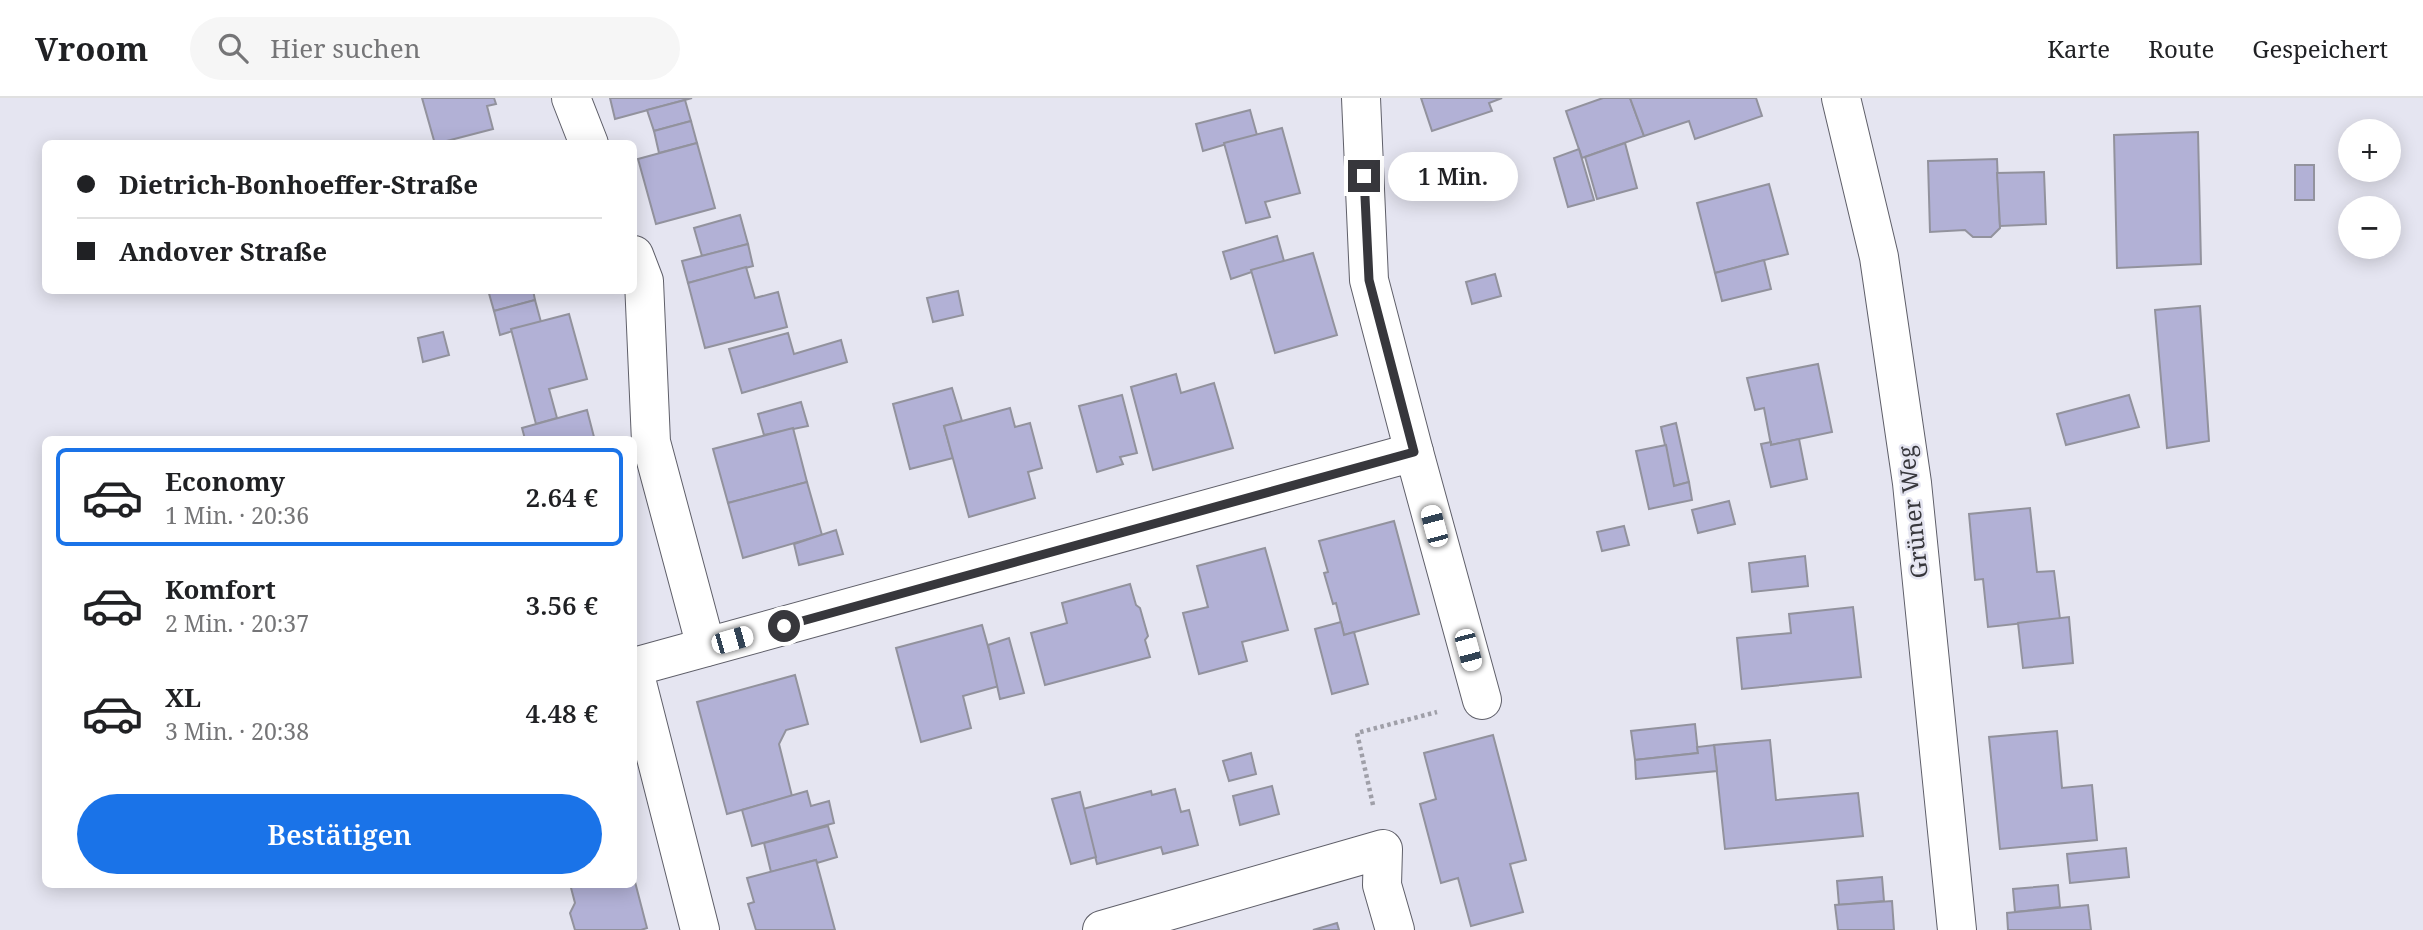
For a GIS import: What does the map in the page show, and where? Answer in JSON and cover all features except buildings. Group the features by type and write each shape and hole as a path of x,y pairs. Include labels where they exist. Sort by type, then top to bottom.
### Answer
{"street":[{"path":"571,98 587,140"},
{"path":"1361,98 1369,280 1482,700"},
{"name":"Grüner Weg","path":"1841,98 1880,257 1908,456 1957,930"},
{"path":"637,263 644,281 651,442 706,647"},
{"path":"637,668 1414,452"},
{"path":"637,681 700,930"},
{"path":"1102,930 1382,849 1382,885 1395,930"}],"path":[{"path":"1382,849 1357,733 1482,700"}],"route":[{"path":"784,626 1414,452 1369,280 1364,176"}]}
